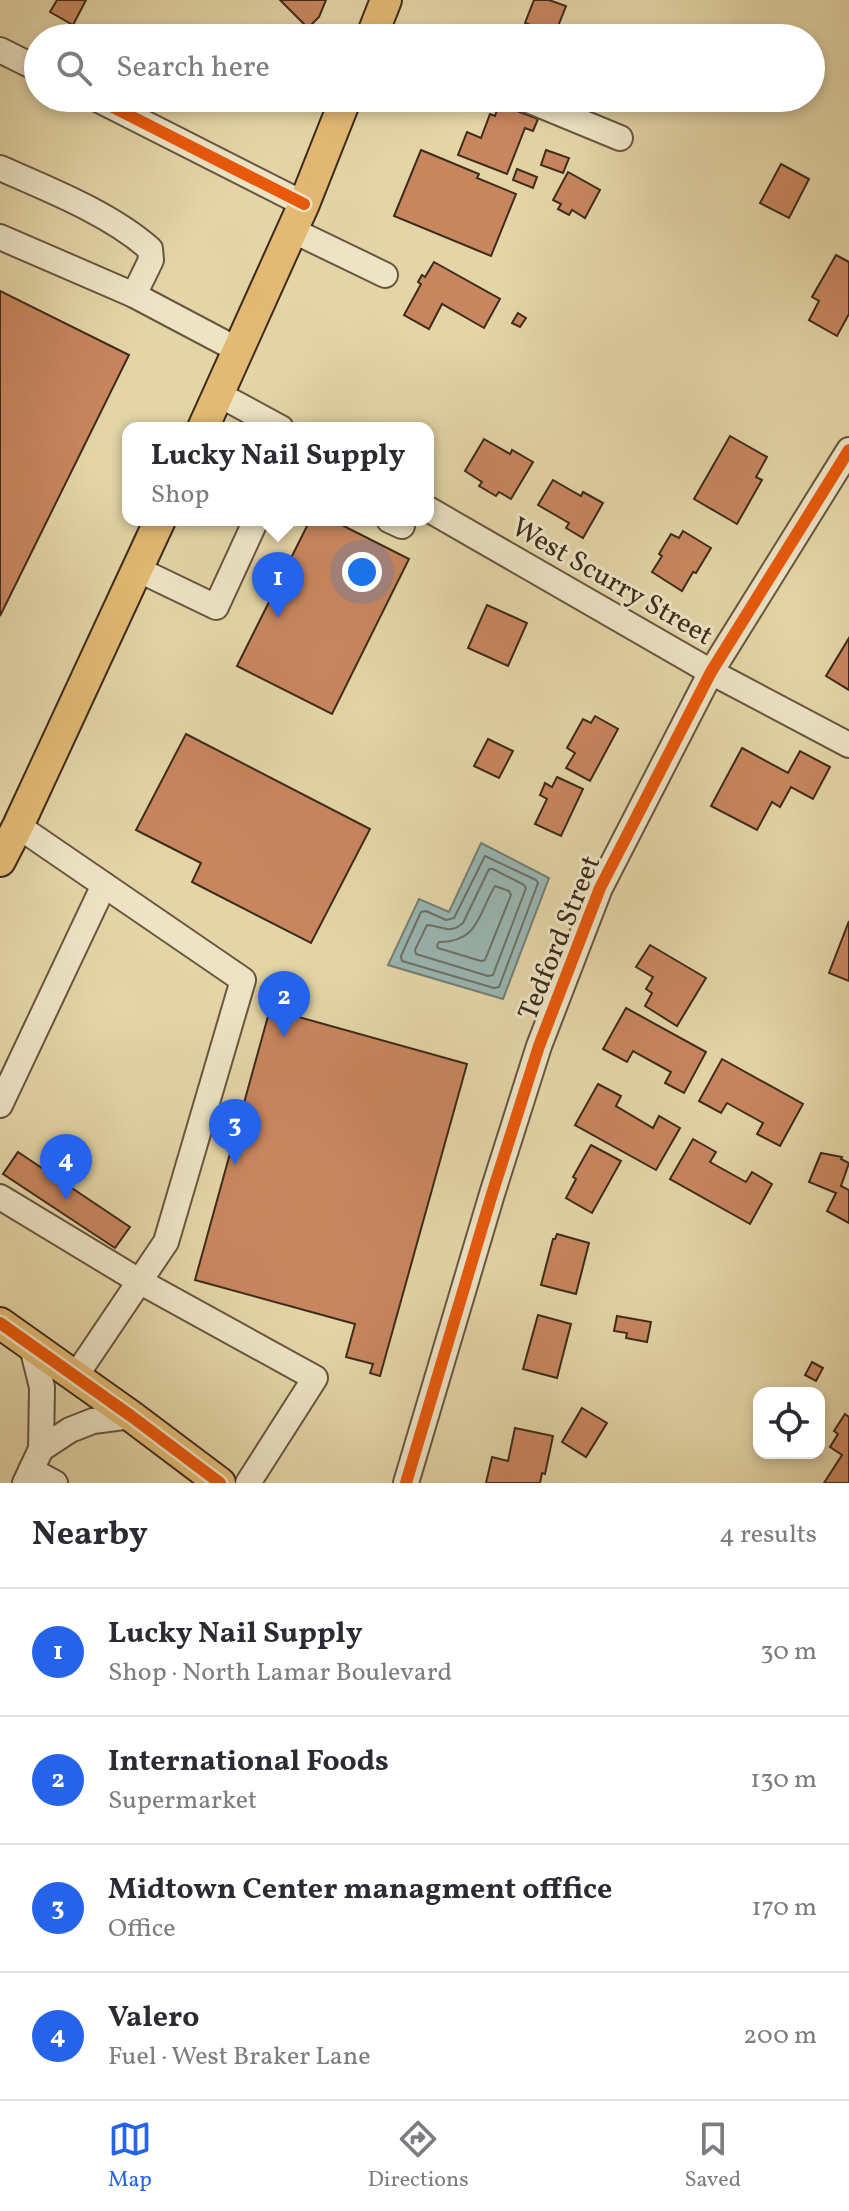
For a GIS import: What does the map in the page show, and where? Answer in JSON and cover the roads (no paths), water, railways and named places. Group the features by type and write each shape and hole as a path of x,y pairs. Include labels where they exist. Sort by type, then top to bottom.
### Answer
{"main road":[{"path":"377,24 386,0"},
{"path":"206,422 298,217 340,112"},
{"path":"0,861 157,526"},
{"path":"0,1323 220,1483"}],"street":[{"path":"0,50 24,62"},
{"path":"119,112 298,217 385,275"},
{"path":"557,112 620,138"},
{"path":"0,168 67,197 134,236 150,249 151,260 134,295"},
{"path":"0,237 134,295 238,350"},
{"path":"218,394 270,422"},
{"name":"Tedford Street","path":"406,1483 539,1046 600,888 711,672 849,450"},
{"name":"West Scurry Street","path":"434,512 711,672 849,745"},
{"path":"137,569 216,607 253,526"},
{"path":"18,826 243,980 166,1242 75,1377"},
{"path":"0,1105 104,885"},
{"path":"0,1197 139,1281 315,1378 248,1483"},
{"path":"32,1347 42,1387 32,1467"},
{"path":"32,1467 70,1430 93,1421 131,1416"},
{"path":"32,1467 55,1483"}],"water":[{"path":"481,843 549,878 503,999 388,965 419,899 449,912"}],"place":[{"name":"Lucky Nail Supply","path":"278,618"},
{"name":"International Foods","path":"284,1037"},
{"name":"Midtown Center managment offfice","path":"235,1165"},
{"name":"Valero","path":"66,1200"}]}
